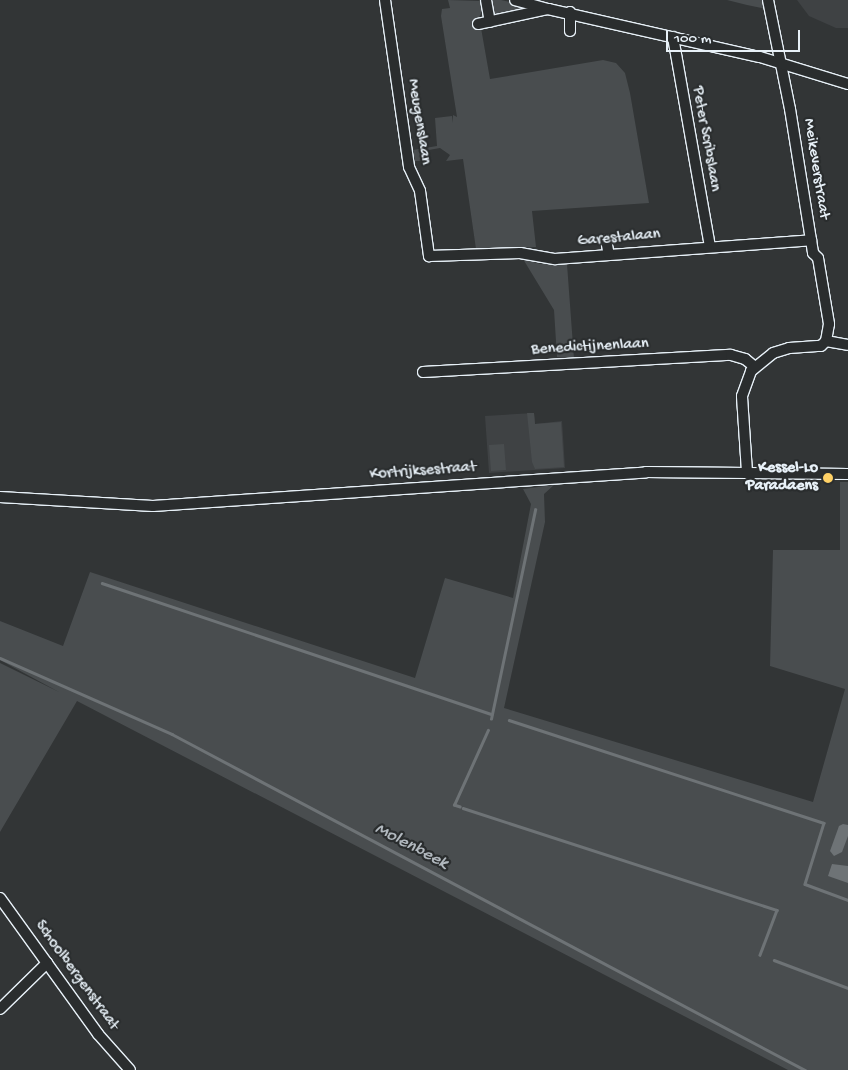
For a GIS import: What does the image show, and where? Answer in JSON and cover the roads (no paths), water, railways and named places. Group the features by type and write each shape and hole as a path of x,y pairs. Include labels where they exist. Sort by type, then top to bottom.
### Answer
{"street":[{"name":"Meugenslaan","path":"385,0 409,167 420,191 430,256"},
{"name":"Meugenslaan","path":"388,21 392,0"},
{"path":"486,0 490,22"},
{"path":"515,0 779,62 848,84"},
{"name":"Meikeverstraat","path":"768,0 790,109 811,240 818,258 829,324 826,341"},
{"path":"478,24 548,8"},
{"path":"570,12 570,31"},
{"name":"Peter Scribslaan","path":"673,37 710,246"},
{"path":"606,240 609,255"},
{"name":"Garestalaan","path":"430,256 520,253 555,258 811,240"},
{"path":"747,472 742,396 755,367 779,351 821,346 826,341 848,345"},
{"name":"Benedictijnenlaan","path":"423,372 731,355 745,359 755,367"},
{"name":"Kortrijksestraat","path":"0,497 107,505 198,504 646,472 848,474"},
{"name":"Schoolbergenstraat","path":"0,898 98,1034 130,1070"},
{"path":"0,1009 47,963"}],"waterway":[{"path":"491,719 535,510"},
{"path":"102,583 492,714"},
{"name":"Molenbeek","path":"0,658 172,734 805,1070"},
{"path":"509,720 824,823 805,884 848,900"},
{"path":"460,807 454,805 488,730"},
{"path":"463,808 777,910 760,955"},
{"path":"774,960 848,988"}],"place":[{"name":"Kessel-Lo Paradaens","path":"828,478"}]}
